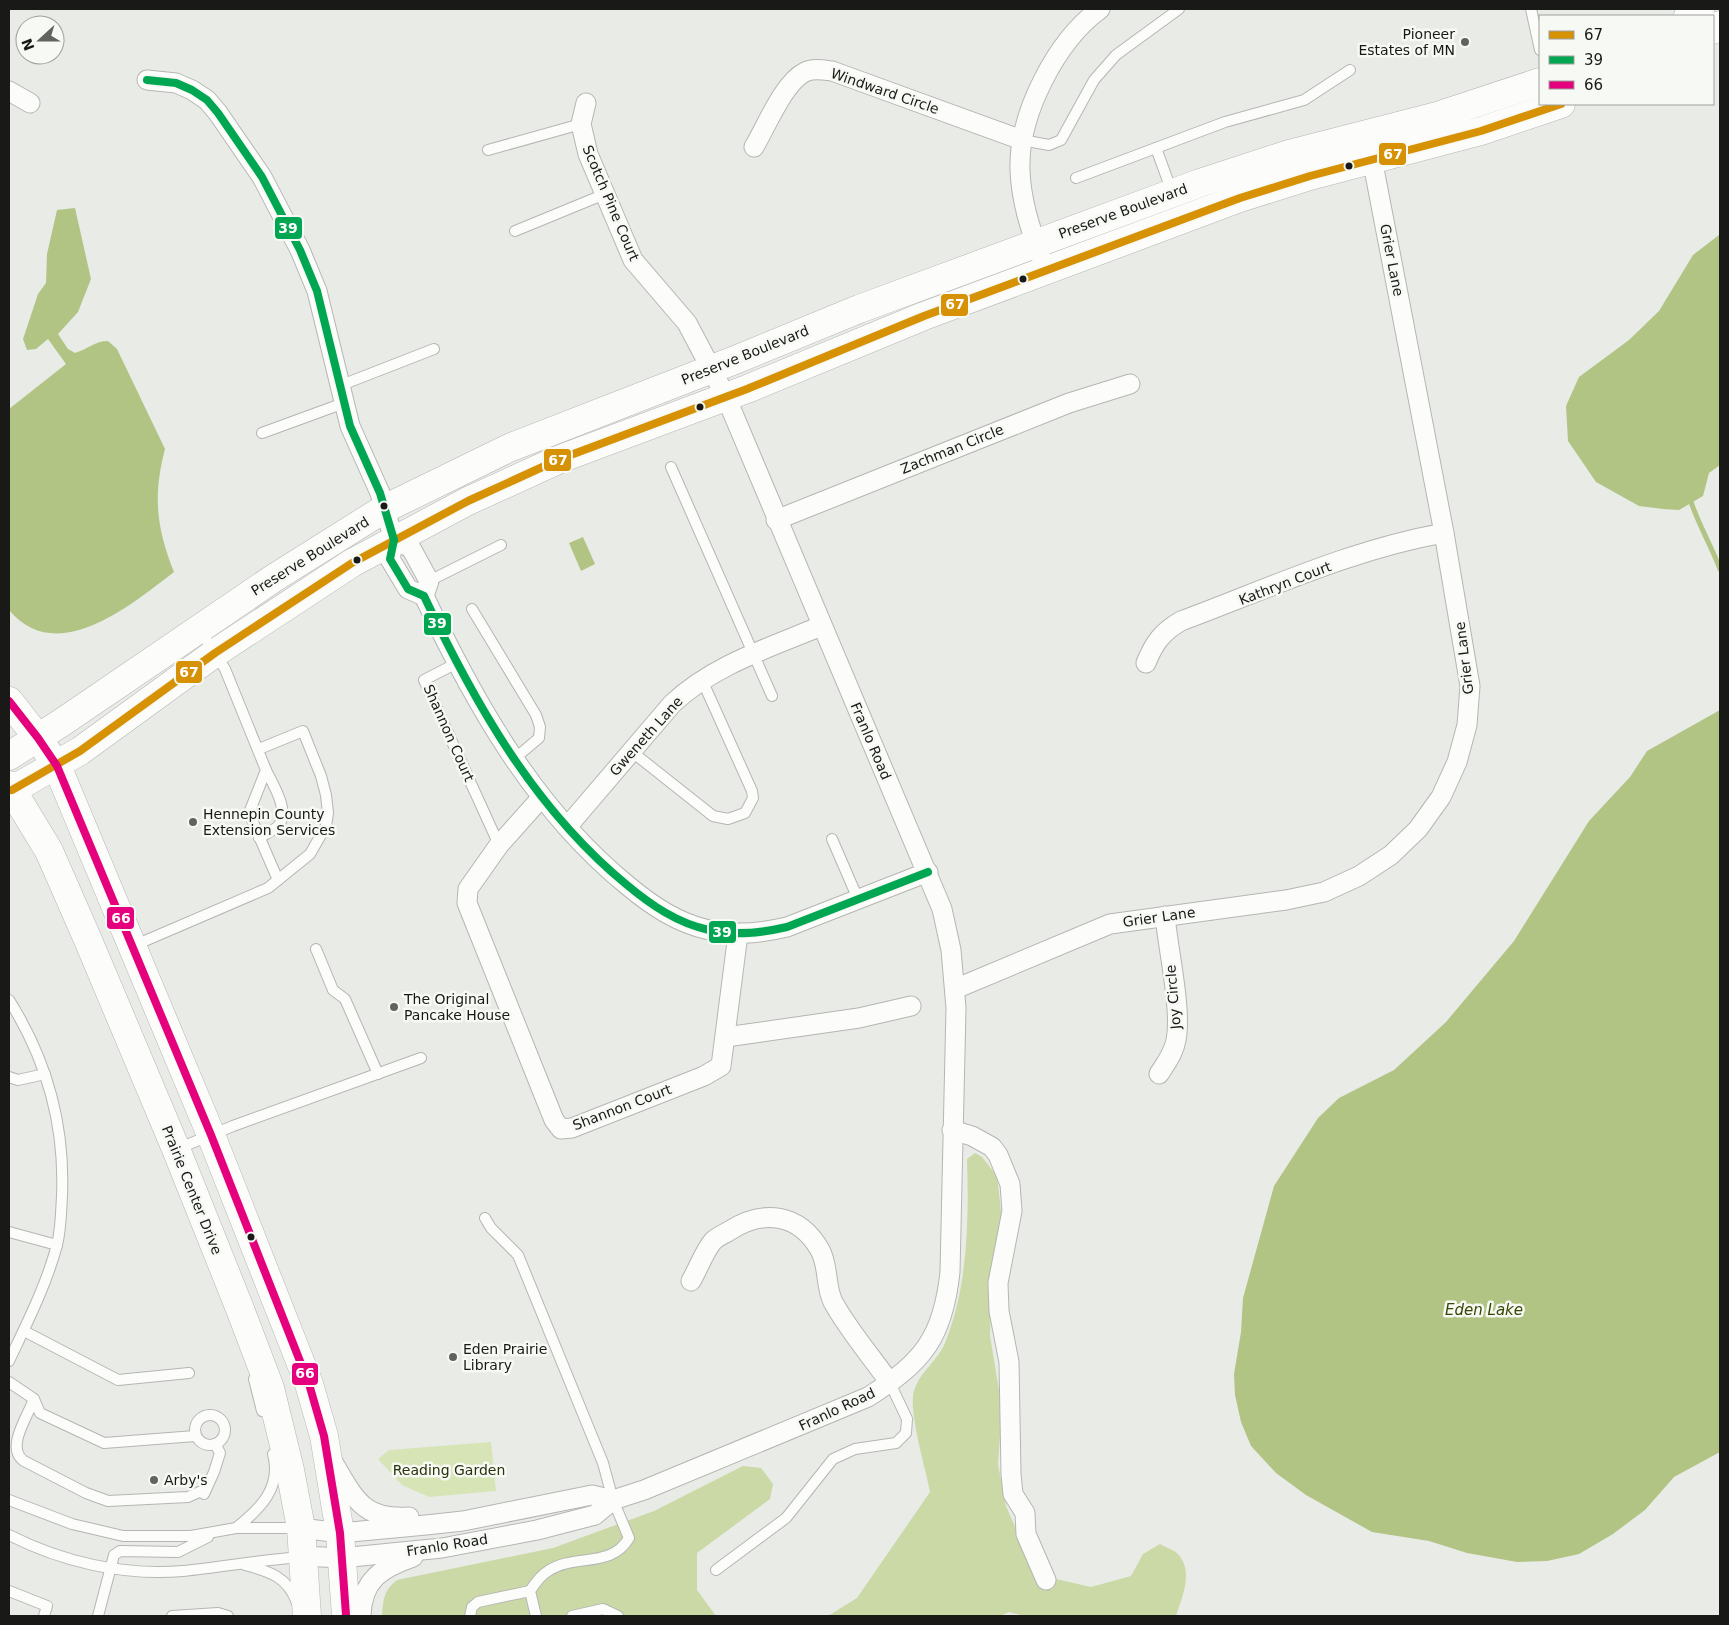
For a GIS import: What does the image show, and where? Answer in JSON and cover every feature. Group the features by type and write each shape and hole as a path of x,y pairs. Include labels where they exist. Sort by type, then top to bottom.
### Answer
{"street":[{"path":"1046,270 1024,203 1020,170 1022,140 1047,70 1066,41 1100,9"},
{"name":"Windward Circle","path":"754,147 794,79 806,71 819,69 832,70 1022,140"},
{"path":"148,80 176,83 207,100 262,177 300,250 317,291 350,426 380,493 394,540 390,559 408,589 426,588 455,664 514,759 566,827 607,869 656,908 708,930 738,934 763,933 787,927 928,872"},
{"name":"Preserve Boulevard","path":"1370,148 1539,82"},
{"path":"9,90 30,103"},
{"name":"Scotch Pine Court","path":"586,103 581,124 588,154 633,260 648,280 687,323 700,345 710,370"},
{"name":"Preserve Boulevard","path":"10,789 56,766 215,653 352,563 483,494 560,459 726,397 892,329 1046,270 1178,206 1247,166 1472,134 1556,105"},
{"name":"Grier Lane","path":"955,989 1110,924 1286,900 1324,892 1359,876 1391,855 1418,828 1440,796 1457,762 1467,725 1470,686 1444,533 1370,148"},
{"name":"Preserve Boulevard","path":"9,756 198,628 384,509 509,448 710,370 859,309 1036,243 1178,206"},
{"name":"Franlo Road","path":"300,1528 340,1545 442,1548 566,1524 595,1515 613,1500 644,1490 812,1422 868,1397 890,1383 919,1359 936,1332 947,1303 950,1272 955,989 951,950 942,909 928,872 776,520 726,397 710,370"},
{"name":"Zachman Circle","path":"776,520 1069,403 1130,384"},
{"name":"Kathryn Court","path":"1146,663 1153,645 1165,631 1181,622 1364,553 1406,540 1444,533"},
{"name":"Gweneth Lane","path":"566,827 672,704 689,688 716,670 821,626"},
{"path":"9,701 38,738 56,766 133,946 290,1333 311,1392 326,1452 340,1545 346,1616"},
{"name":"Prairie Center Drive","path":"10,789 49,851 176,1149 270,1388 290,1470 300,1528 307,1616"},
{"name":"Shannon Court","path":"542,798 499,845 468,889 467,903 554,1120 561,1129 572,1128 704,1076 721,1066 738,934"},
{"name":"Joy Circle","path":"1159,1074 1170,1059 1176,1041 1178,1023 1164,916"},
{"path":"726,1037 859,1018 911,1006"},
{"path":"952,1130 972,1136 992,1147 998,1155 1010,1184 1012,1211 998,1284 999,1311 1008,1362 1011,1474 1013,1494 1025,1513 1026,1534 1046,1580"},
{"path":"691,1281 714,1240 740,1224 758,1217 777,1218 796,1224 811,1236 821,1252 831,1299 842,1318 890,1383"},
{"path":"326,1452 351,1494 368,1510 389,1518 447,1514 463,1521"},
{"name":"Franlo Road","path":"303,1556 340,1545 592,1495 613,1500"},
{"path":"360,1616 364,1592 378,1574 394,1564 442,1548"}],"lane":[{"path":"1022,140 1049,145 1061,140 1094,80 1116,55 1179,9"},
{"path":"1531,9 1539,45"},
{"path":"1076,178 1224,122 1304,100 1350,70"},
{"path":"488,150 581,124"},
{"path":"1156,148 1178,206"},
{"path":"515,231 606,194"},
{"path":"262,433 434,349"},
{"path":"671,467 772,696"},
{"path":"426,588 501,545"},
{"path":"472,609 536,715 540,727 539,738 514,759"},
{"path":"198,628 225,668 279,801 281,819 279,825 259,838"},
{"name":"Shannon Court","path":"455,664 424,680 499,845"},
{"path":"631,751 713,816 728,820 745,813 754,798 752,791 702,680"},
{"path":"133,946 268,888 299,865 319,841 327,819 326,795 303,731 259,749"},
{"path":"266,770 249,813 278,880"},
{"path":"832,839 858,899"},
{"path":"316,949 333,990 345,999 378,1074"},
{"path":"9,1000 28,1034 45,1074 56,1114 62,1162 60,1227 56,1245 41,1292 24,1331 10,1356"},
{"path":"176,1149 421,1058"},
{"path":"9,1077 18,1080 45,1074"},
{"path":"470,1616 472,1607 478,1602 530,1591 539,1579 550,1570 563,1564 614,1555 623,1548 629,1538 613,1500 603,1463 518,1255 490,1228 484,1218"},
{"path":"9,1232 56,1245"},
{"path":"240,1309 264,1419"},
{"path":"24,1331 118,1380 189,1373"},
{"path":"9,1382 34,1399 40,1413 104,1442 195,1436"},
{"path":"716,1570 786,1518 834,1460 855,1449 896,1443 906,1433 907,1420 890,1383"},
{"path":"34,1399 16,1441 16,1453 24,1461 86,1493 101,1503 110,1505 189,1502 203,1495 220,1453 215,1444"},
{"path":"214,1415 224,1423 226,1429 224,1435 215,1444 202,1443 195,1436 195,1424 200,1418 214,1415"},
{"path":"236,1528 265,1503 271,1492 275,1475 272,1448"},
{"path":"9,1492 28,1507"},
{"path":"9,1500 72,1524 123,1536 191,1536 236,1528 300,1528"},
{"path":"98,1616 114,1555 120,1551 178,1552 220,1531"},
{"path":"9,1534 47,1552 110,1568 166,1571 303,1556"},
{"path":"239,1564 275,1574 286,1584 295,1597 301,1616"},
{"path":"9,1591 47,1606 44,1616"},
{"path":"530,1591 536,1616"},
{"path":"572,1616 603,1610 618,1616"},
{"path":"172,1616 218,1613 228,1616"}],"green space":[{"name":"Reading Garden","path":"491,1442 496,1491 429,1497 402,1485 378,1459 389,1450"}],"shaded area":[{"path":"975,1153 982,1157 997,1176 1002,1220 992,1273 990,1336 1002,1408 998,1464 1006,1506 1041,1586 1056,1579 1091,1587 1131,1576 1143,1554 1160,1544 1174,1551 1183,1561 1186,1577 1176,1616 1024,1616 1009,1612 1000,1616 828,1616 857,1598 930,1492 915,1426 913,1412 914,1391 920,1378 942,1349 953,1321 963,1276 968,1205 967,1159"},
{"path":"743,1466 761,1468 773,1484 770,1499 697,1553 697,1590 716,1616 382,1616 385,1596 389,1588 397,1580 553,1548 654,1511"}],"water":[{"path":"75,208 91,279 78,312 58,334 68,349 75,353 103,341 108,341 117,349 165,449 159,481 158,511 163,540 174,572 137,600 94,625 71,632 49,633 28,626 9,610 9,409 66,364 48,339 36,349 27,350 23,339 38,294 46,283 47,254 57,210"},
{"path":"1719,235 1720,465 1709,473 1703,496 1679,510 1639,506 1596,482 1568,441 1566,406 1579,377 1629,340 1659,311 1693,255"},
{"path":"583,537 595,564 581,571 569,543"},
{"name":"Eden Lake","path":"1720,710 1720,1452 1674,1477 1645,1510 1613,1534 1579,1554 1547,1561 1517,1562 1467,1553 1429,1541 1372,1532 1306,1495 1276,1473 1251,1446 1241,1422 1235,1395 1234,1374 1241,1332 1243,1298 1274,1186 1318,1118 1339,1098 1394,1070 1446,1022 1514,941 1589,821 1630,777 1647,751"}],"waterway":[{"path":"1690,499 1720,569"}],"transit line":[{"name":"39","path":"147,80 176,83 192,90 207,100 262,177 300,250 317,291 350,426 380,493 394,540 390,559 408,589 424,596 464,675 509,752 563,823 594,855 627,885 675,918 697,927 729,933 768,931 787,927 928,872"},
{"name":"67","path":"12,790 80,751 215,653 352,563 468,501 560,459 747,389 924,316 1240,198 1310,176 1481,131 1558,105"},
{"name":"66","path":"9,701 57,766 211,1135 309,1384 324,1436 340,1533 346,1615"}],"place":[{"name":"Pioneer Estates of MN","path":"1465,42"},
{"name":"Hennepin County Extension Services","path":"193,822"},
{"name":"The Original Pancake House","path":"394,1007"},
{"name":"Eden Prairie Library","path":"453,1357"},
{"name":"Arby's","path":"154,1480"}]}
